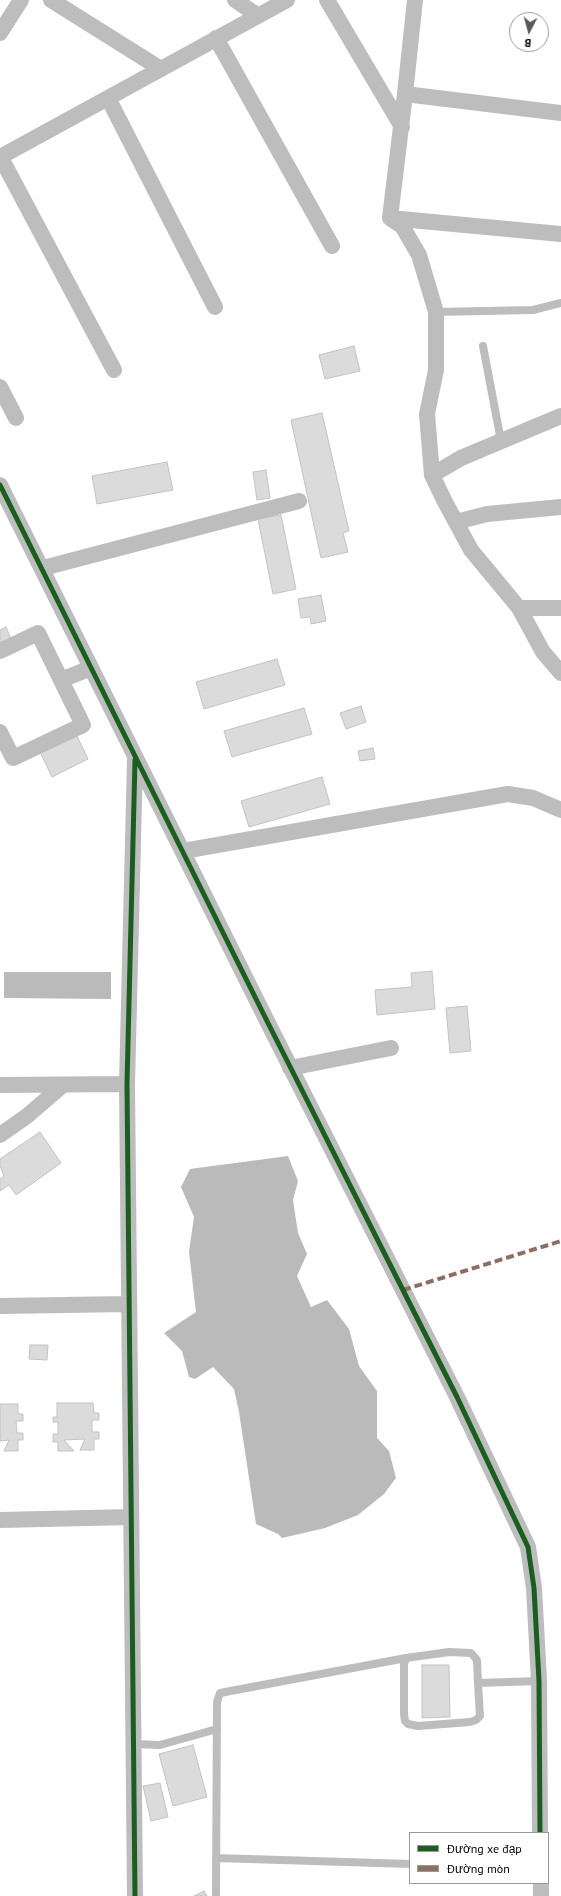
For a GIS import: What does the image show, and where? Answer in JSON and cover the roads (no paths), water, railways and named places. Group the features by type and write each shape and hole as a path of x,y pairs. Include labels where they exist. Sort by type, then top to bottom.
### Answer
{"street":[{"path":"0,33 21,0"},
{"path":"51,0 161,69"},
{"path":"235,0 257,15"},
{"path":"114,370 0,157 257,15 287,0"},
{"path":"327,0 402,127"},
{"path":"390,218 402,127 414,0"},
{"path":"216,38 332,246"},
{"path":"405,94 561,113"},
{"path":"108,98 215,307"},
{"path":"390,218 561,234"},
{"path":"390,218 402,226 420,255 436,312 436,370 427,414 432,475 471,550 519,608 543,652 561,673"},
{"path":"0,387 16,418"},
{"path":"432,475 461,458 561,416"},
{"path":"0,485 43,568 135,759 183,851 290,1068 454,1391 528,1547 534,1588 538,1681 540,1832"},
{"path":"43,568 299,501"},
{"path":"456,522 486,514 561,507"},
{"path":"519,608 561,608"},
{"path":"0,651 38,632 83,725 13,758 0,732"},
{"path":"61,680 91,668"},
{"path":"135,759 127,1084 135,1896"},
{"path":"183,851 508,794 533,798 561,810"},
{"path":"290,1068 391,1048"},
{"path":"0,1085 127,1084"},
{"path":"0,1135 27,1116 63,1085"},
{"path":"0,1306 128,1304"},
{"path":"0,1520 131,1517"},
{"path":"541,1884 541,1896"}],"lane":[{"path":"436,312 533,310 561,303"},
{"path":"483,346 501,441"},
{"path":"216,1896 216,1702 220,1693 436,1652 470,1654 477,1660 480,1716 476,1720 470,1722 425,1725 408,1724 405,1721 404,1714 404,1664 406,1658"},
{"path":"478,1684 538,1681"},
{"path":"133,1744 160,1745 217,1729"},
{"path":"216,1858 409,1864"}]}
